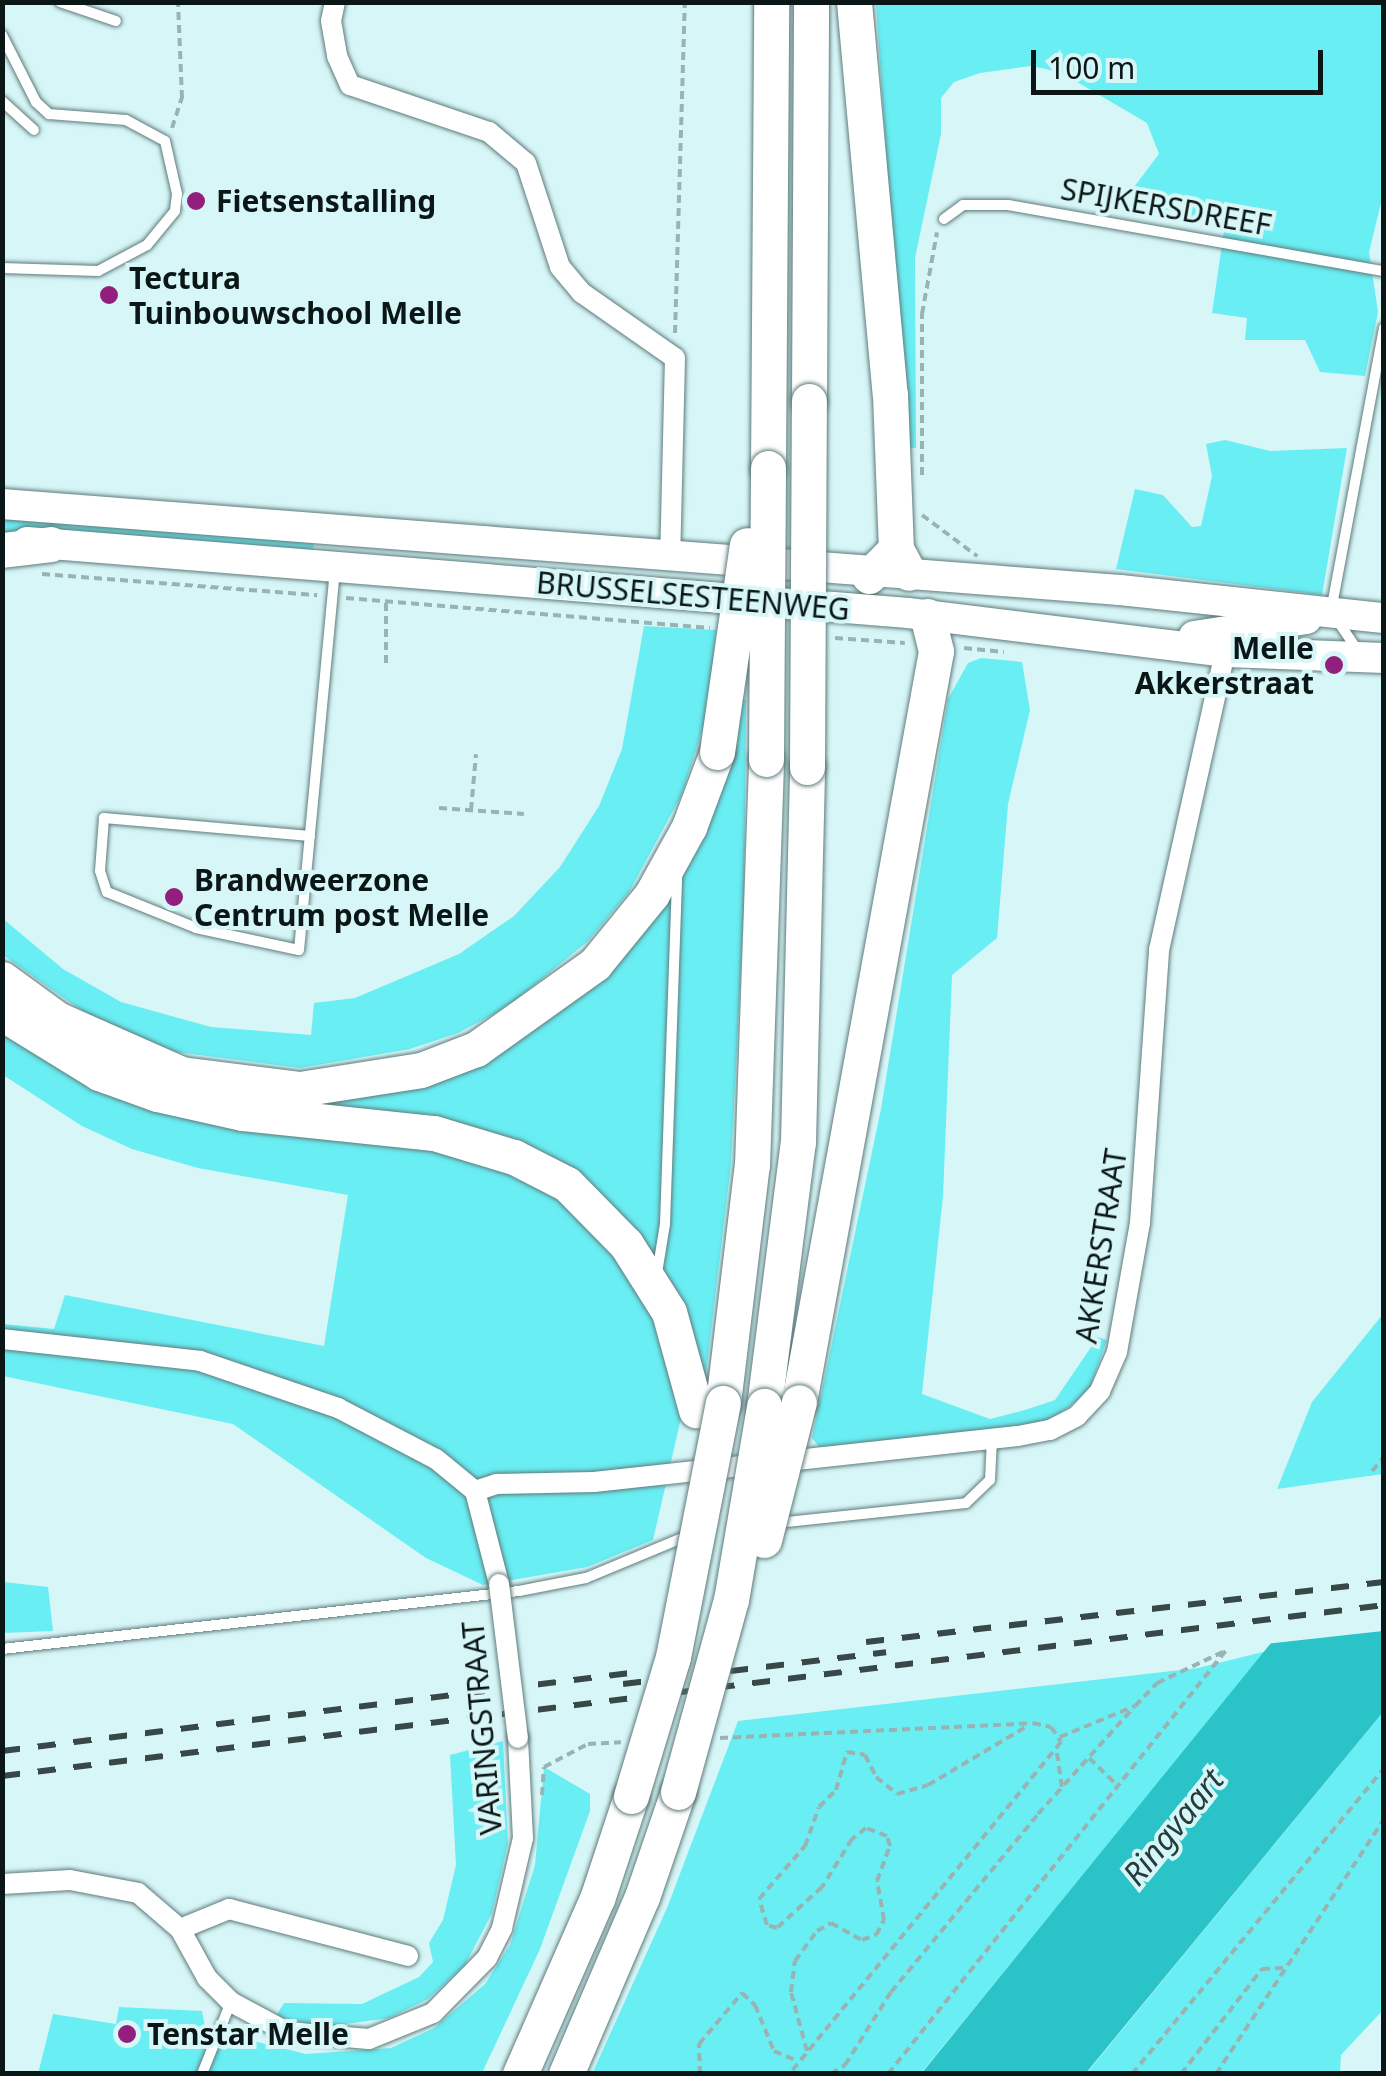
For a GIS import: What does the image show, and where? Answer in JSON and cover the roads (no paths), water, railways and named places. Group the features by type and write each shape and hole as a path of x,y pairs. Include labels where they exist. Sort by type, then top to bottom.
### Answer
{"highway":[{"path":"520,2074 597,1899 716,1527 709,1407 752,1165 766,759 761,458 771,2"},
{"path":"566,2074 635,1914 678,1792 730,1600 764,1406 798,1142 806,767 811,2"},
{"path":"854,2 902,561 869,576"},
{"path":"2,978 56,1019 181,1074 300,1090 365,1084 476,1049 535,1012 595,964 652,894 676,850 717,752 761,458"},
{"path":"12,561 52,544"},
{"path":"730,1600 764,1540 800,1402 931,631"},
{"path":"2,1013 100,1074 156,1094 243,1113 434,1133 514,1157 588,1202 654,1288 709,1407"}],"main road":[{"name":"BRUSSELSESTEENWEG","path":"2,504 869,576"},
{"name":"BRUSSELSESTEENWEG","path":"2,540 334,584 389,588 563,585 931,631 1071,632 1226,642"},
{"path":"902,561 979,579 1202,598 1384,626"},
{"path":"902,561 931,631"},
{"path":"563,585 591,578 848,596 869,576"},
{"path":"1226,642 1334,619 1384,618"},
{"path":"1226,642 1376,658"}],"street":[{"path":"336,2 334,38 350,84 490,132 526,163 560,267 582,292 675,358 670,560"},
{"path":"334,584 337,532"},
{"path":"1202,598 1226,642"},
{"name":"AKKERSTRAAT","path":"474,1491 496,1484 594,1482 1050,1430 1077,1416 1100,1391 1118,1352 1140,1224 1159,950 1226,642"},
{"path":"2,1339 140,1351 258,1378 338,1408 436,1460 474,1491"},
{"name":"VARINGSTRAAT","path":"2,1884 118,1886 138,1893 180,1929 207,1978 231,2002 286,2032 369,2038 433,2014 487,1958 516,1880 525,1809 499,1584 474,1491"},
{"path":"180,1929 230,1909 408,1956"}],"lane":[{"path":"60,2 116,20"},
{"path":"2,35 36,102 50,114 126,120 165,141 177,179 175,211 147,244 98,271 2,268"},
{"path":"2,101 34,130"},
{"name":"SPIJKERSDREEF","path":"944,219 963,205 1008,205 1383,271"},
{"path":"1376,658 1334,619 1384,328"},
{"path":"310,836 104,818 100,871 107,892 196,928 299,950 310,836 334,584"},
{"path":"654,1288 665,1224 676,850"},
{"path":"2,1649 519,1591 586,1578 716,1527 966,1503 990,1480 992,1439"},
{"path":"202,2074 231,2002"}],"water":[{"name":"Ringvaart","path":"1383,1505 1383,1712 1086,2073 921,2074"}],"railway":[{"path":"866,1642 1384,1582"},
{"path":"2,1776 1384,1605"},
{"path":"623,1684 886,1652"},
{"path":"2,1751 638,1672"}],"place":[{"name":"Fietsenstalling","path":"196,201"},
{"name":"Tectura Tuinbouwschool Melle","path":"109,295"},
{"name":"Melle Akkerstraat","path":"1334,665"},
{"name":"Brandweerzone Centrum post Melle","path":"174,897"},
{"name":"Tenstar Melle","path":"127,2034"}]}
